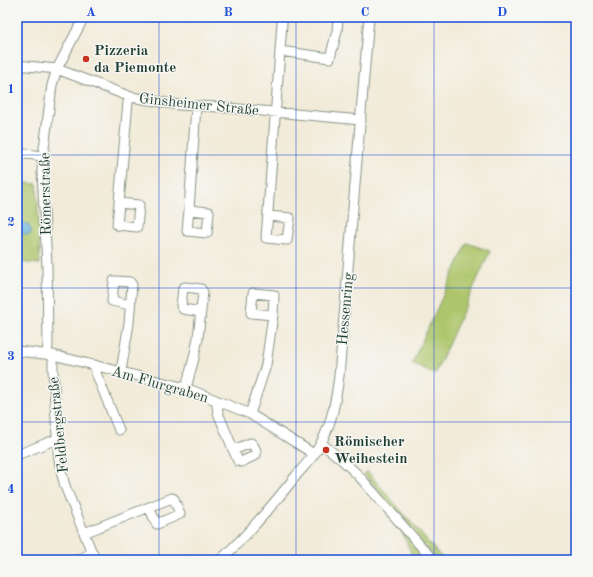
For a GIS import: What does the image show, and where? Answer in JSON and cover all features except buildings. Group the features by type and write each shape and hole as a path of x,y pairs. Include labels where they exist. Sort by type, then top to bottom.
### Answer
{"street":[{"name":"Römerstraße","path":"50,355 48,345 47,265 42,172 43,156 52,85 57,69 84,17"},
{"path":"268,216 282,23 281,17"},
{"path":"280,51 330,58 337,31 338,17"},
{"name":"Hessenring","path":"220,560 235,546 274,503 317,449 330,421 339,376 369,17"},
{"name":"Ginsheimer Straße","path":"17,65 57,69 131,97 196,106 218,106 361,120"},
{"path":"119,203 128,102 131,97"},
{"path":"189,210 196,106"},
{"path":"17,153 43,156"},
{"path":"121,371 129,323 130,305"},
{"path":"186,388 198,338 201,312"},
{"path":"250,414 266,365 273,315"},
{"name":"Am Flurgraben","path":"17,351 50,355 186,388 250,414 317,449 341,459 358,474 433,560"},
{"name":"Feldbergstraße","path":"50,355 53,370 58,451 62,476 94,557"},
{"path":"94,365 119,430"},
{"path":"218,401 218,413 233,450"},
{"path":"17,455 57,439"},
{"path":"84,533 149,507"},
{"path":"76,560 94,557"}],"green space":[{"path":"17,182 37,184 40,264 17,262"},
{"path":"467,243 490,251 435,374 412,363"},
{"path":"367,471 442,558 437,560 364,474"},
{"path":"400,527 428,560 414,560"}],"water":[{"path":"17,222 28,224 31,229 31,234 25,235 22,232 17,232"}],"place":[{"name":"Pizzeria da Piemonte","path":"86,59"},
{"name":"Römischer Weihestein","path":"326,450"}]}
